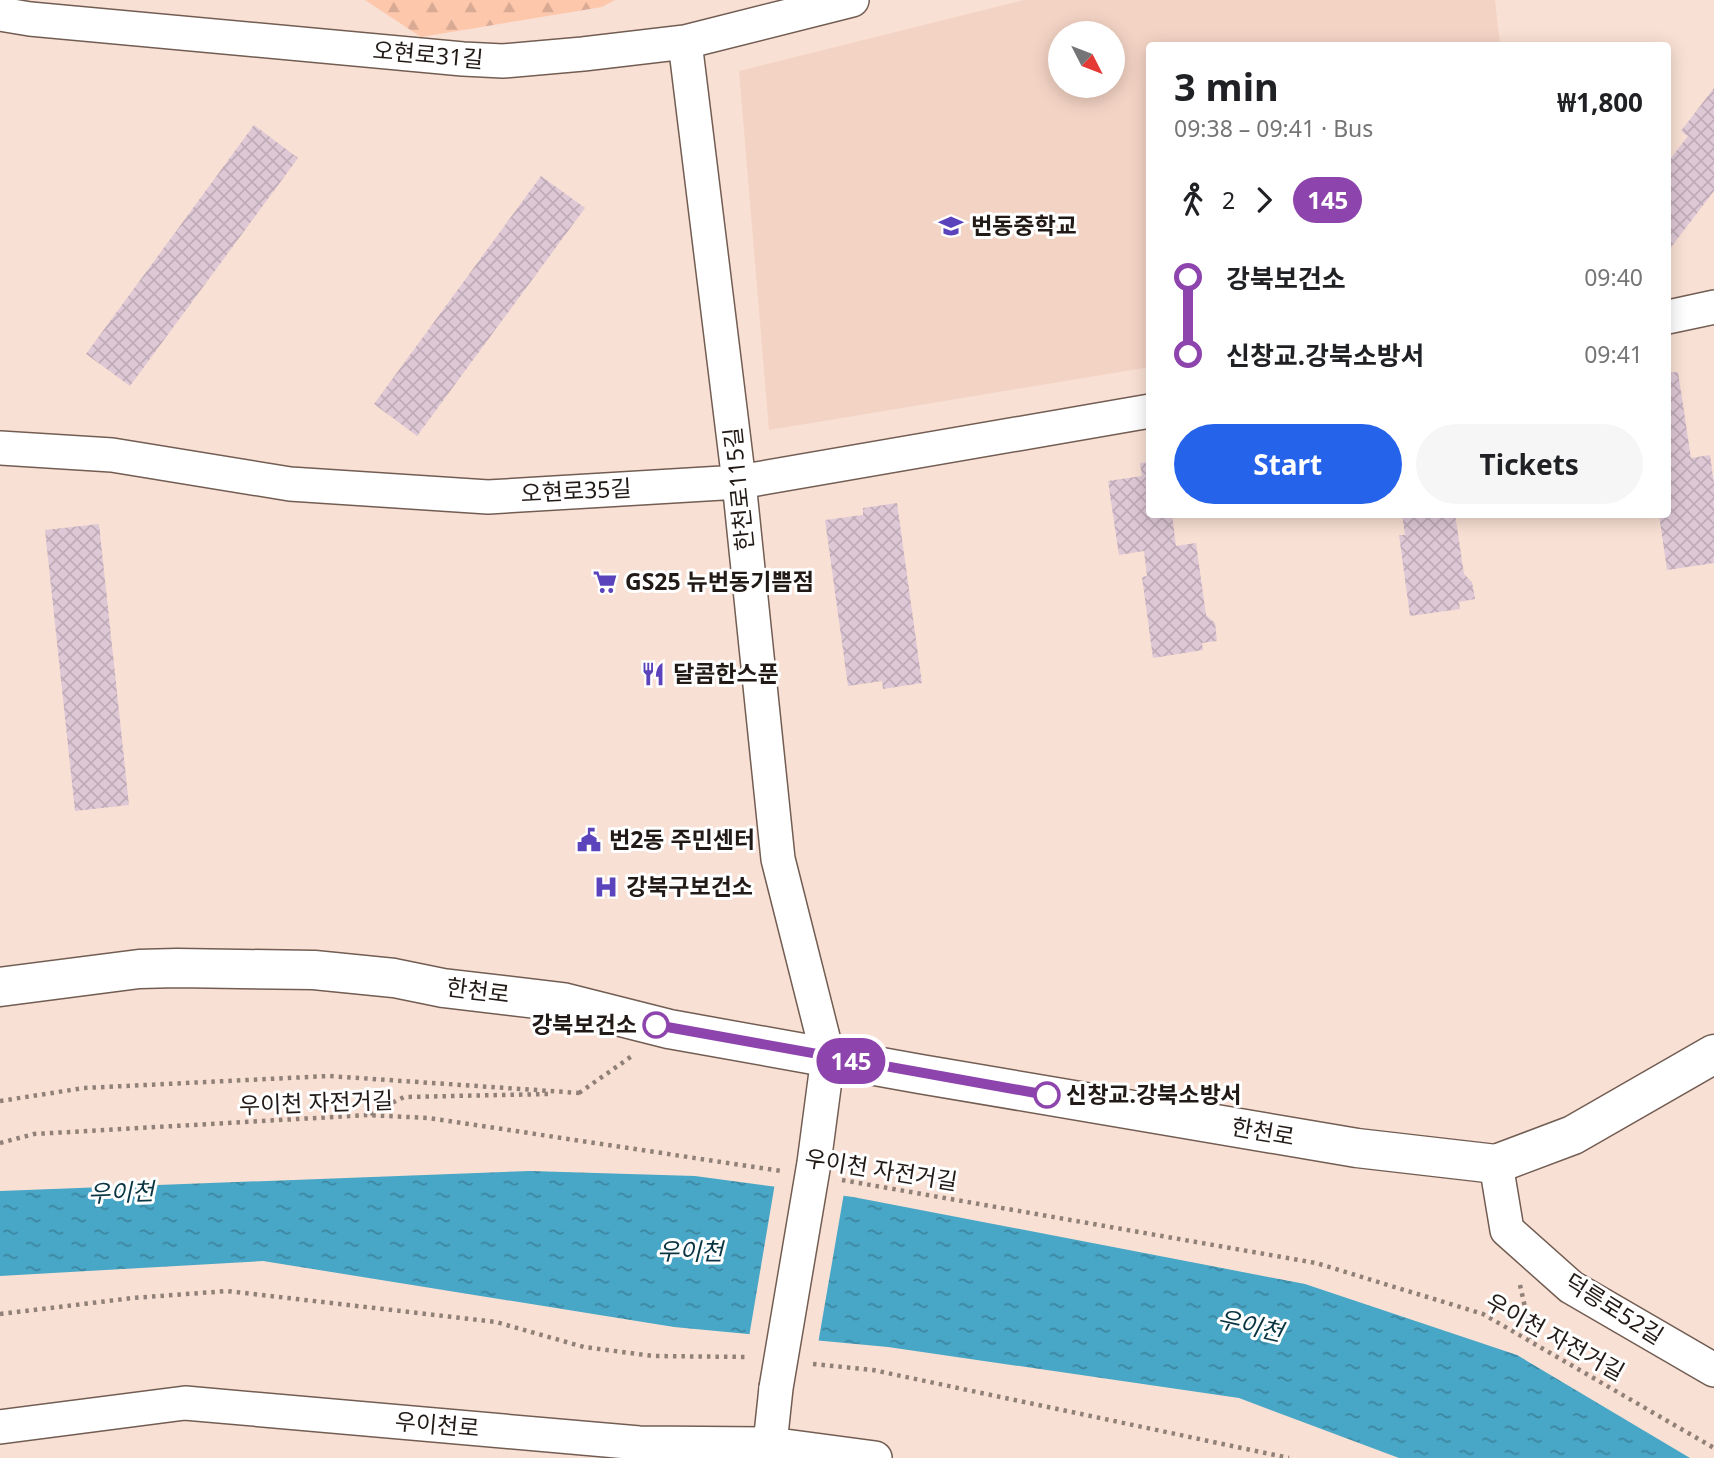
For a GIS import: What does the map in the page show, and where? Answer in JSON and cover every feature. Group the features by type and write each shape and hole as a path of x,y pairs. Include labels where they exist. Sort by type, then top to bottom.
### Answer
{"main road":[{"name":"한천로","path":"0,987 139,969 314,970 394,978 443,988 562,1002 669,1029 1357,1148 1496,1164 1573,1135 1714,1054"}],"street":[{"name":"오현로31길","path":"0,14 30,19 503,61 685,42 852,0"},
{"name":"한천로115길","path":"685,42 738,482 778,859 828,1056"},
{"path":"1671,316 1714,307"},
{"name":"오현로35길","path":"0,449 112,455 290,484 488,497 738,482 1146,412"},
{"path":"768,1451 828,1056"},
{"name":"덕릉로52길","path":"1496,1164 1507,1230 1571,1287 1714,1370"},
{"name":"우이천로","path":"0,1427 186,1403 639,1443 854,1457"}],"path":[{"path":"368,1115 404,1097 580,1093 669,1029"},
{"path":"0,1101 83,1088 329,1076 580,1093"},
{"name":"우이천 자전거길","path":"0,1143 34,1134 368,1115 429,1118 812,1171 1329,1266 1483,1314 1714,1448"},
{"path":"0,1314 133,1298 227,1291 496,1322 584,1347 653,1356 732,1355 758,1358"},
{"path":"809,1363 887,1373 1289,1458"}],"shaded area":[{"name":"번동중학교","path":"1024,0 1495,0 1500,42 1146,42 1146,368 769,430 739,71"}],"green space":[{"path":"365,0 615,0 602,7 421,37"}],"water":[{"name":"우이천","path":"530,1171 695,1176 853,1197 1305,1284 1517,1355 1690,1458 1399,1458 1239,1398 888,1347 674,1327 263,1261 0,1276 0,1191"}],"pier":[{"path":"775,1183 844,1193 818,1344 749,1337"}],"building":[{"path":"1714,88 1714,191 1671,247 1671,158 1688,136 1681,131"},
{"path":"254,125 298,158 130,386 86,354"},
{"path":"541,176 585,208 417,436 374,404"},
{"path":"1678,372 1691,458 1710,455 1714,484 1714,563 1667,570 1660,518 1671,518 1671,373"},
{"path":"1146,462 1146,518 1172,518 1176,546 1196,543 1206,615 1215,623 1217,641 1202,643 1203,650 1153,658 1142,577 1147,576 1144,551 1119,555 1108,481 1142,476 1140,463"},
{"path":"897,503 922,683 883,689 882,681 848,686 825,520 863,515 863,508"},
{"path":"1403,518 1456,518 1464,574 1472,582 1475,599 1459,602 1460,609 1410,616 1399,535 1405,535"},
{"path":"99,524 129,805 75,811 45,530"}],"bus line":[{"name":"145","path":"656,1025 1047,1095"}],"place":[{"name":"번동중학교","path":"951,226"},
{"name":"GS25 뉴번동기쁨점","path":"605,582"},
{"name":"달콤한스푼","path":"653,674"},
{"name":"번2동 주민센터","path":"589,840"},
{"name":"강북구보건소","path":"606,887"},
{"name":"강북보건소","path":"656,1025"},
{"name":"신창교.강북소방서","path":"1047,1095"}]}
